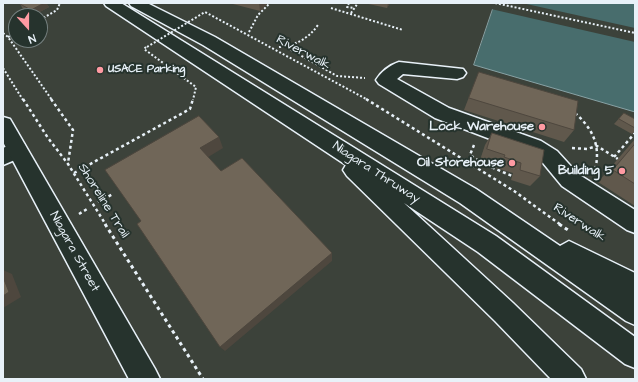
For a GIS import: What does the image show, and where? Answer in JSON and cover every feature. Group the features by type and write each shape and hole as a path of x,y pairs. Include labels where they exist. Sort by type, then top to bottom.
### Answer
{"main road":[{"name":"Niagara Thruway","path":"111,3 487,244 635,354"},
{"name":"Niagara Thruway","path":"136,3 209,41 468,196 635,312"},
{"path":"457,73 399,68 385,80 442,113 534,147 550,158 570,180 635,223"},
{"name":"Niagara Street","path":"3,124 10,153 145,379"},
{"path":"315,134 504,312 571,379"},
{"path":"498,217 579,257 635,287"}],"path":[{"path":"48,15 59,8 60,3"},
{"path":"249,32 258,15 270,3"},
{"path":"349,3 347,6 354,8"},
{"path":"351,13 358,3"},
{"path":"495,3 635,33"},
{"path":"331,8 403,30"},
{"name":"Riverwalk","path":"74,173 190,110 196,87 144,49 206,12 378,105 514,191 572,233"},
{"path":"279,47 298,44 313,32 318,25"},
{"name":"Shoreline Trail","path":"3,33 8,37"},
{"path":"284,46 337,76 371,78"},
{"name":"Shoreline Trail","path":"16,48 73,130 68,164 203,379"},
{"path":"3,68 48,138 68,164"},
{"path":"574,112 590,126 595,135 597,146 597,164 593,174 581,188"},
{"path":"483,128 470,155 482,164 512,176"},
{"path":"614,157 635,133"},
{"path":"597,146 618,159"},
{"path":"98,202 113,194"},
{"path":"78,214 87,209"}],"water":[{"path":"495,3 635,3 635,112 474,65"}],"pier":[{"path":"493,3 522,3 635,28 635,42 491,9"}],"building":[{"path":"44,3 35,8 27,8 20,4"},
{"path":"479,72 578,101 574,130 469,98"},
{"path":"624,113 635,119 635,128 619,119"},
{"path":"199,116 219,137 200,148 221,171 242,158 332,253 220,347 137,224 141,221 105,170"},
{"path":"492,133 544,150 540,176 520,170 521,163 504,157 505,155 487,149"},
{"path":"635,144 635,184 613,170"},
{"path":"3,277 9,292 3,296"}],"place":[{"name":"USACE Parking","path":"100,70"},
{"name":"Lock Warehouse","path":"542,127"},
{"name":"Oil Storehouse","path":"512,163"},
{"name":"Building 5","path":"622,171"}]}
